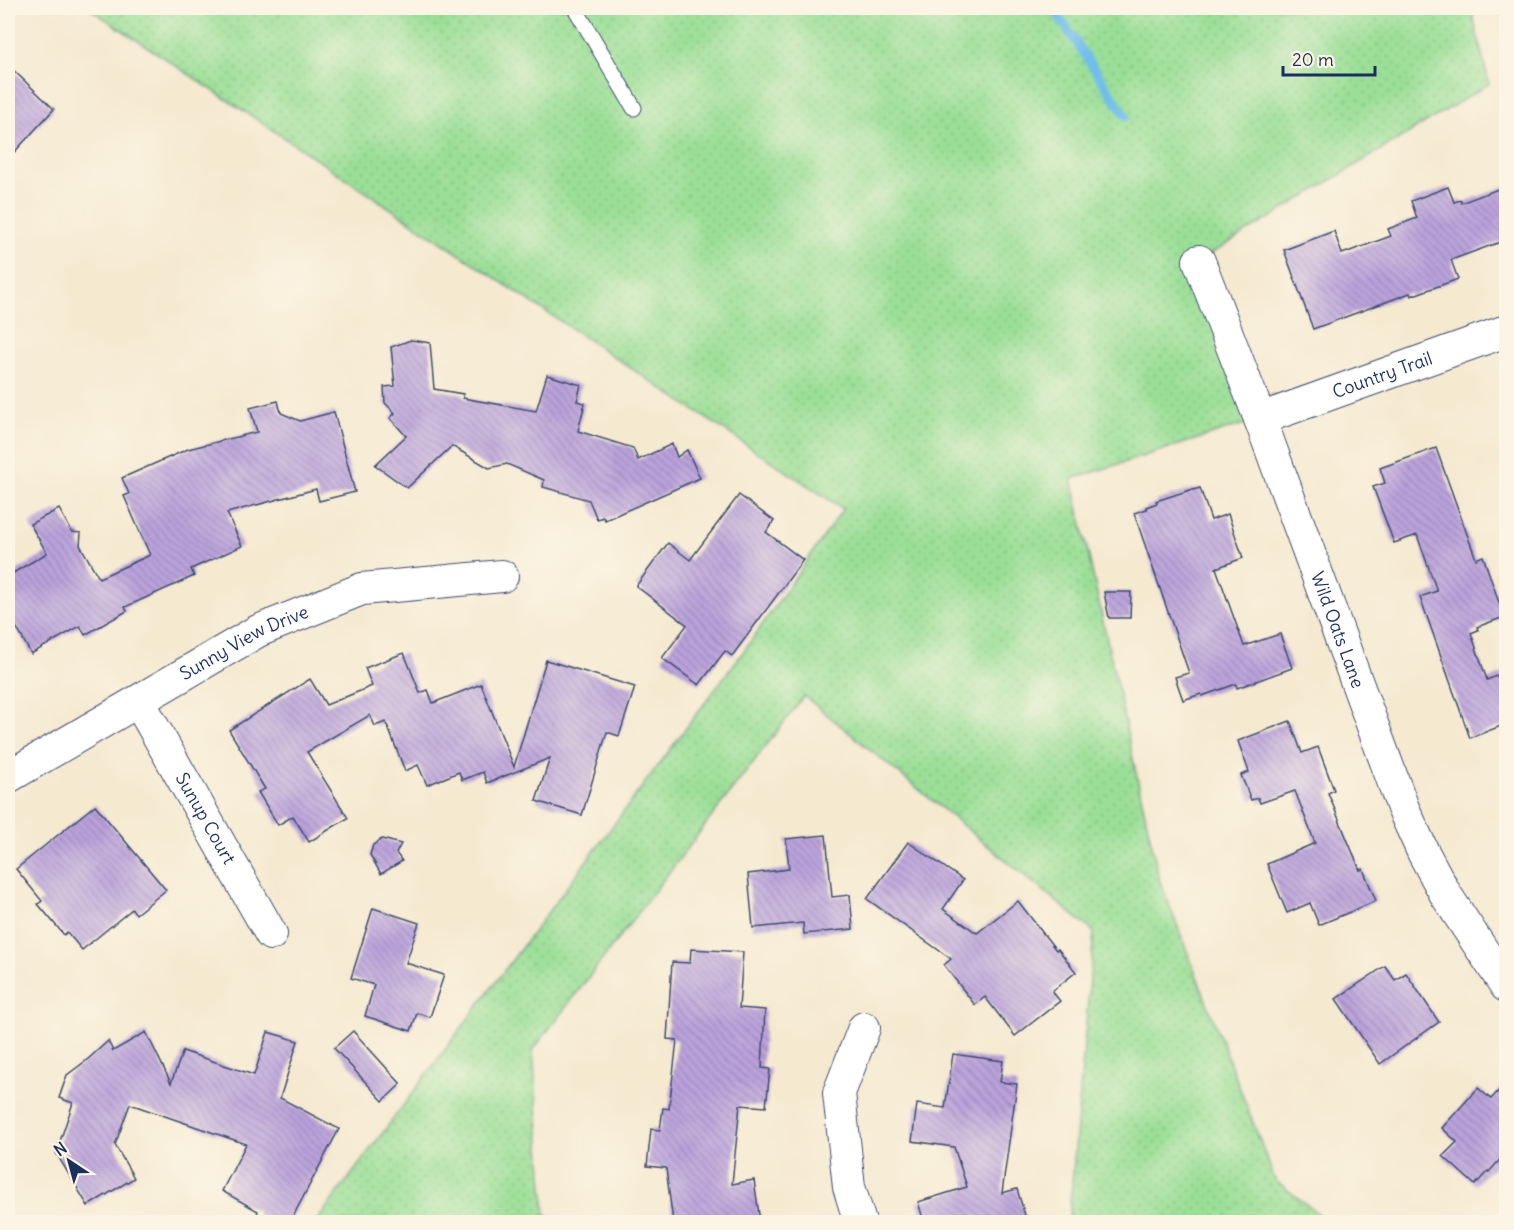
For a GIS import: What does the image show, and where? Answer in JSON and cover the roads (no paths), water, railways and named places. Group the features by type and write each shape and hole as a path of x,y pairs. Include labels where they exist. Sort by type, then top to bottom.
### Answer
{"street":[{"name":"Wild Oats Lane","path":"1199,261 1260,419 1403,808 1446,895 1506,986"},
{"name":"Country Trail","path":"1260,419 1506,331"},
{"name":"Sunny View Drive","path":"8,777 258,631 362,589 502,576"},
{"name":"Sunup Court","path":"139,702 271,934"},
{"path":"860,1222 849,1187 839,1093 864,1028"}],"lane":[{"path":"575,8 634,108"}],"waterway":[{"path":"1053,8 1126,116"}]}
